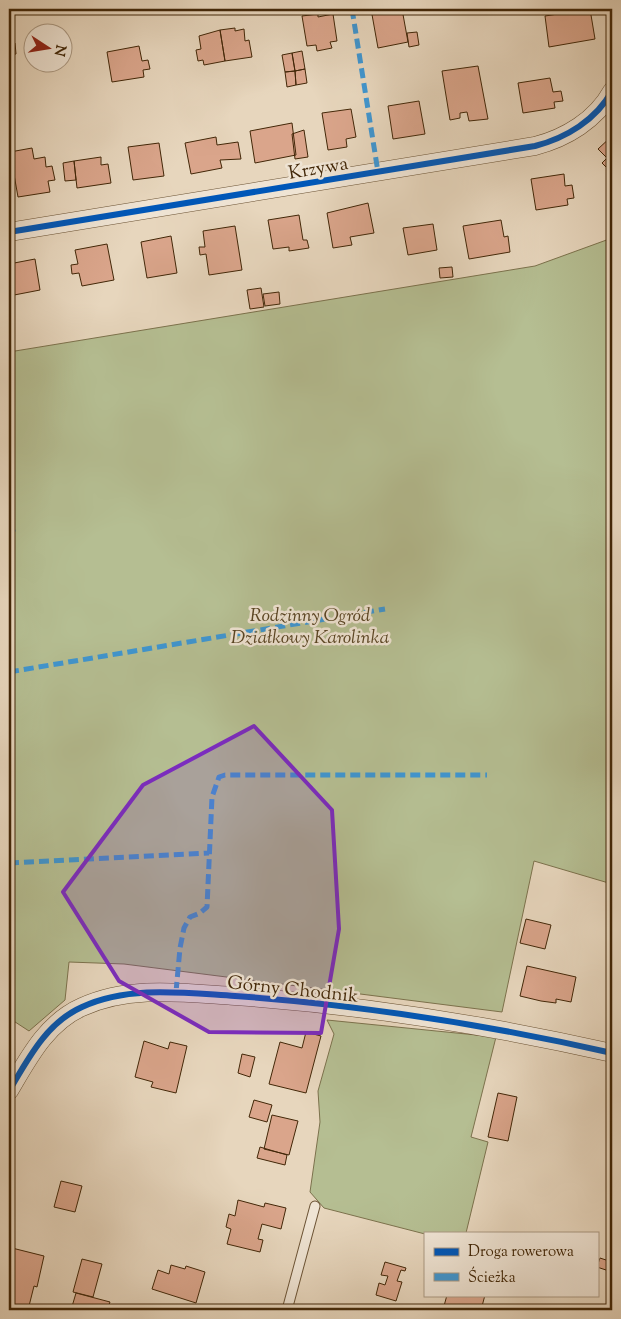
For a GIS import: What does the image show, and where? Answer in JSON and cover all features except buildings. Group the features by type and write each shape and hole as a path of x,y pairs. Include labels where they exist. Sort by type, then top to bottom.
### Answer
{"street":[{"name":"Krzywa","path":"9,232 535,146 552,142 570,134 598,110 612,91"},
{"name":"Górny Chodnik","path":"9,1091 42,1038 68,1014 97,1001 146,993 176,992 301,1001 440,1020 544,1038 612,1053"}],"lane":[{"path":"286,1310 315,1206"}],"highlighted area":[{"path":"254,726 332,810 339,929 321,1033 209,1032 119,981 63,892 143,785"}],"green space":[{"name":"Rodzinny Ogród Działkowy Karolinka","path":"612,238 612,884 534,861 502,1012 124,964 69,962 65,1000 29,1031 9,1018 9,352 535,266"},
{"path":"327,1020 496,1037 471,1137 488,1142 466,1232 424,1232 424,1234 324,1208 310,1192 320,1122 318,1091 334,1034"}],"marked path":[{"path":"352,9 378,172"},
{"path":"9,531 15,529"},
{"path":"9,672 385,609"},
{"path":"176,992 184,928 190,917 200,913 207,907 212,797 219,777 225,775 487,775"},
{"path":"9,863 209,853"}],"cycle path":[{"path":"9,232 535,146 569,133 589,119 598,111 612,91"},
{"path":"9,1091 39,1043 58,1022 82,1007 100,1000 138,993 177,992 283,1000 425,1017 612,1053"}]}
